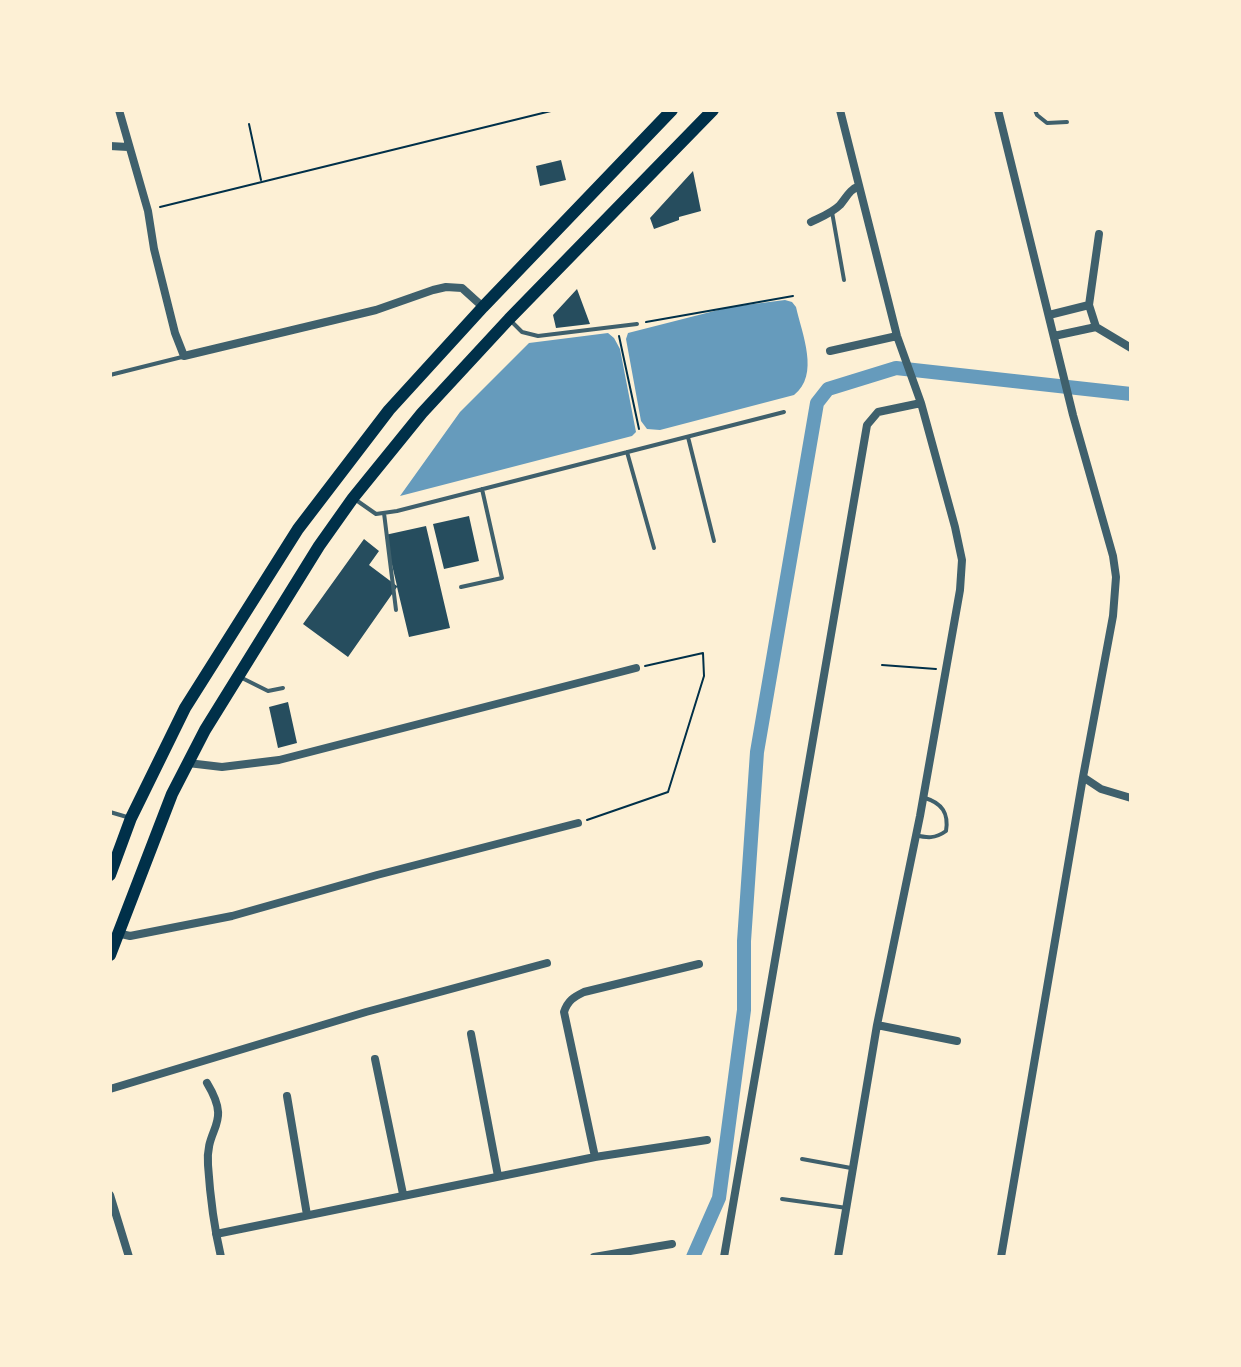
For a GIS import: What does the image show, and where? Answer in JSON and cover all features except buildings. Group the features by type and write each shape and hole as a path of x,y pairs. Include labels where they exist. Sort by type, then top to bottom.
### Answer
{"main road":[{"path":"110,875 131,818 185,708 298,529 389,410 672,110"},
{"path":"110,955 172,794 188,763 238,676 319,546 353,498 422,413 509,319 713,110"}],"street":[{"path":"119,110 148,211 175,333 184,356 376,310 433,290 462,288 483,307"},
{"path":"838,1257 877,1025 923,797 960,590 962,560 921,403 897,336 840,110"},
{"path":"998,110 1116,577 1113,616 1001,1257"},
{"path":"110,146 128,147"},
{"path":"811,222 832,212 851,190 859,186"},
{"path":"1099,234 1089,305 1096,327 1131,348"},
{"path":"1049,315 1089,305"},
{"path":"1054,336 1096,327"},
{"path":"830,351 897,336"},
{"path":"724,1257 867,425 878,412 921,403"},
{"path":"188,763 222,767 279,760 636,668"},
{"path":"1083,777 1101,789 1131,798"},
{"path":"117,933 130,936 232,916 578,823"},
{"path":"110,1089 366,1012 547,963"},
{"path":"595,1157 564,1012 567,1004 584,992 699,964"},
{"path":"877,1025 957,1041"},
{"path":"471,1034 498,1176"},
{"path":"375,1059 403,1194"},
{"path":"207,1083 220,1111 217,1127 209,1142 208,1162 221,1257"},
{"path":"287,1096 307,1215"},
{"path":"216,1234 595,1157 707,1140"},
{"path":"110,1195 129,1257"},
{"path":"594,1257 672,1244"}],"lane":[{"path":"1035,110 1047,123 1067,122"},
{"path":"832,212 844,280"},
{"path":"509,319 522,332 538,336 637,324"},
{"path":"110,375 184,356"},
{"path":"353,498 376,514 384,513 784,412"},
{"path":"688,437 714,541"},
{"path":"627,452 654,548"},
{"path":"461,587 502,578 482,489"},
{"path":"384,513 396,610"},
{"path":"238,676 268,691 283,688"},
{"path":"914,835 928,839 946,831 948,821 944,810 937,801 923,797"},
{"path":"110,812 131,818"},
{"path":"802,1159 853,1168"},
{"path":"782,1199 847,1208"}],"path":[{"path":"148,211 555,110"},
{"path":"249,124 261,181"},
{"path":"637,324 793,296"},
{"path":"617,327 639,429"},
{"path":"578,823 668,792 704,676 703,653 636,668"},
{"path":"882,665 945,670"}],"water":[{"path":"785,300 796,307 807,354 806,377 794,395 660,430 647,429 641,421 626,339 628,333 730,307"},
{"path":"608,333 620,349 636,432 632,436 400,496 460,412 529,343"}],"waterway":[{"path":"693,1257 719,1198 744,1010 744,941 757,752 817,403 828,389 896,368 1131,394"}]}
